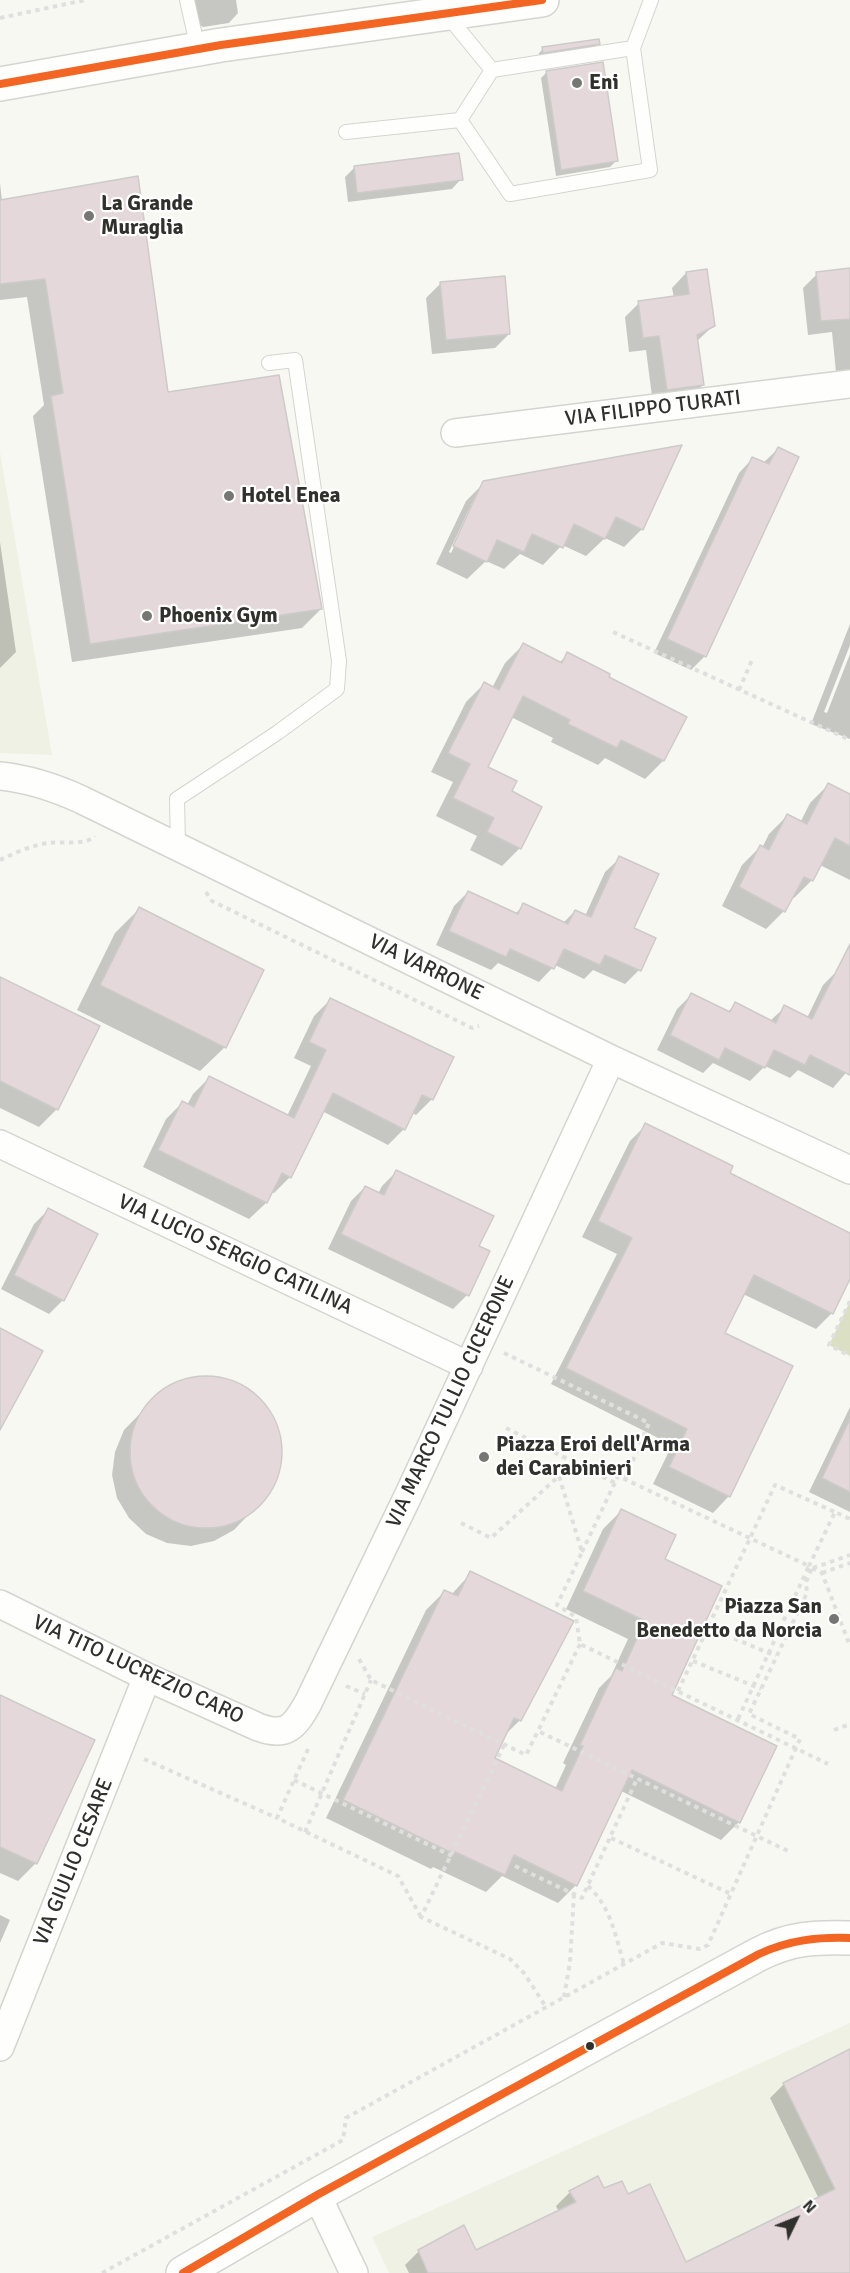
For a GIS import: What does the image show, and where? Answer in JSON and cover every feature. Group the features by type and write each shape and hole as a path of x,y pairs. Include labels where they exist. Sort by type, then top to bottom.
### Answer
{"street":[{"path":"0,84 198,49 542,0"},
{"name":"VIA FILIPPO TURATI","path":"455,433 850,384"},
{"name":"VIA VARRONE","path":"0,776 32,781 58,789 611,1059 850,1170"},
{"name":"VIA MARCO TULLIO CICERONE","path":"276,1732 290,1728 299,1719 336,1647 611,1059"},
{"name":"VIA LUCIO SERGIO CATILINA","path":"3,1152 469,1366"},
{"name":"VIA TITO LUCREZIO CARO","path":"0,1604 147,1677 258,1727 276,1732"},
{"name":"VIA GIULIO CESARE","path":"0,2047 147,1677"},
{"path":"183,2273 318,2195 775,1946 807,1938 850,1938"},
{"path":"318,2195 354,2273"}],"lane":[{"path":"187,0 198,49"},
{"path":"460,120 510,194 650,170 633,48 651,0"},
{"path":"445,13 492,70"},
{"path":"460,120 492,70 633,48"},
{"path":"346,132 460,120"},
{"path":"178,847 177,800 277,733 337,689 339,661 295,360 269,363"}],"path":[{"path":"0,18 85,0"},
{"path":"612,632 850,740"},
{"path":"739,690 752,660"},
{"path":"0,860 46,843 88,841 96,836"},
{"path":"850,1301 829,1346 850,1356"},
{"path":"503,1353 649,1423 625,1479"},
{"path":"506,1428 615,1483"},
{"path":"461,1523 491,1538 559,1476 582,1552"},
{"path":"336,1647 360,1659 371,1680 526,1755 580,1644 576,1617 557,1605 618,1476 822,1573 850,1646"},
{"path":"678,1691 775,1485 850,1519"},
{"path":"738,1719 835,1512"},
{"path":"810,1567 850,1555"},
{"path":"822,1573 850,1563"},
{"path":"102,2273 343,2140 346,2118 624,1964 663,1943 700,1949 706,1947 800,1739 749,1714 807,1593 806,1582 810,1567"},
{"path":"709,1628 776,1656"},
{"path":"580,1644 828,1764"},
{"path":"693,1661 761,1689"},
{"path":"306,1832 371,1680"},
{"path":"337,1682 365,1694"},
{"path":"834,1730 850,1724"},
{"path":"538,1731 788,1851"},
{"path":"277,1818 310,1744"},
{"path":"421,1917 504,1745"},
{"path":"119,1748 277,1818 398,1876 421,1917 510,1959 524,1973 547,2007"},
{"path":"514,1866 582,1898 637,1779"},
{"path":"294,1780 452,1856"},
{"path":"611,1838 731,1894"},
{"path":"588,1886 597,1894 608,1912 624,1964"},
{"path":"564,1997 570,1962 574,1894"}],"shaded area":[{"path":"0,452 52,755 0,753"},
{"path":"850,2023 850,2273 389,2273 372,2237"}],"green space":[{"path":"850,1301 850,1356 829,1345"}],"building":[{"path":"599,39 600,44 543,53 542,47"},
{"path":"603,62 618,161 561,170 546,71"},
{"path":"459,153 463,180 357,193 354,166"},
{"path":"138,176 168,392 279,375 322,609 90,644 51,396 63,393 45,279 0,284 0,200"},
{"path":"850,268 850,319 821,321 816,272"},
{"path":"707,269 715,326 697,335 704,385 667,390 659,336 643,338 638,301 689,294 686,272"},
{"path":"505,276 510,334 446,340 440,282"},
{"path":"682,445 643,530 616,517 605,539 574,524 563,548 532,534 524,552 497,540 487,562 453,546 483,481"},
{"path":"778,447 799,457 706,657 667,639 752,457 769,464"},
{"path":"523,643 562,663 567,652 610,674 609,677 687,717 664,761 621,740 617,748 568,724 570,720 523,696 488,767 517,781 512,791 542,807 521,849 487,832 494,818 453,798 470,764 448,753 484,682 499,690"},
{"path":"828,783 850,794 850,846 835,838 813,881 804,877 785,912 739,887 760,845 769,850 787,814 807,824"},
{"path":"619,856 659,874 634,928 656,938 641,971 605,955 600,965 564,949 554,969 510,949 506,957 449,931 468,891 518,914 523,903 568,924 575,910 591,917"},
{"path":"139,907 264,970 226,1048 100,985"},
{"path":"850,944 850,1075 810,1055 805,1065 774,1050 765,1068 725,1048 719,1060 670,1035 691,993 730,1012 735,1002 776,1023 784,1005 812,1019"},
{"path":"0,977 100,1026 58,1110 0,1081"},
{"path":"330,998 454,1057 433,1100 422,1095 405,1130 333,1093 291,1178 282,1173 267,1203 158,1150 182,1101 194,1107 209,1076 294,1118 326,1050 309,1042"},
{"path":"645,1123 733,1166 730,1173 850,1233 850,1279 833,1314 754,1275 725,1333 793,1366 730,1497 669,1467 687,1429 566,1368 632,1238 598,1221"},
{"path":"396,1170 494,1216 479,1246 490,1251 469,1296 341,1234 365,1186 384,1195"},
{"path":"48,1208 98,1234 64,1301 14,1275"},
{"path":"0,1328 43,1351 0,1430"},
{"path":"206,1376 235,1382 260,1398 276,1423 282,1452 276,1481 260,1506 235,1522 206,1528 177,1522 152,1506 136,1481 130,1452 136,1423 152,1398 177,1382"},
{"path":"850,1419 850,1492 822,1478"},
{"path":"621,1509 676,1535 665,1559 722,1586 672,1695 777,1746 740,1823 632,1770 577,1886 514,1855 505,1875 451,1850 450,1852 343,1800 444,1590 458,1596 470,1571 574,1621 521,1721 514,1718 495,1758 562,1791 583,1746 580,1745 616,1668 622,1671 645,1621 583,1591"},
{"path":"0,1695 95,1740 37,1864 0,1847"},
{"path":"850,2049 850,2273 428,2273 418,2250 464,2225 476,2250 576,2202 569,2191 598,2176 604,2188 622,2181 628,2194 650,2184 686,2262 835,2189 783,2083"}],"transit line":[{"path":"0,84 221,45 542,0"},
{"path":"183,2273 317,2195 759,1954 781,1945 803,1940 850,1938"}],"place":[{"name":"Eni","path":"577,83"},
{"name":"La Grande Muraglia","path":"89,216"},
{"name":"Hotel Enea","path":"229,496"},
{"name":"Phoenix Gym","path":"147,616"},
{"name":"Piazza Eroi dell'Arma dei Carabinieri","path":"484,1457"},
{"name":"Piazza San Benedetto da Norcia","path":"834,1619"}]}
